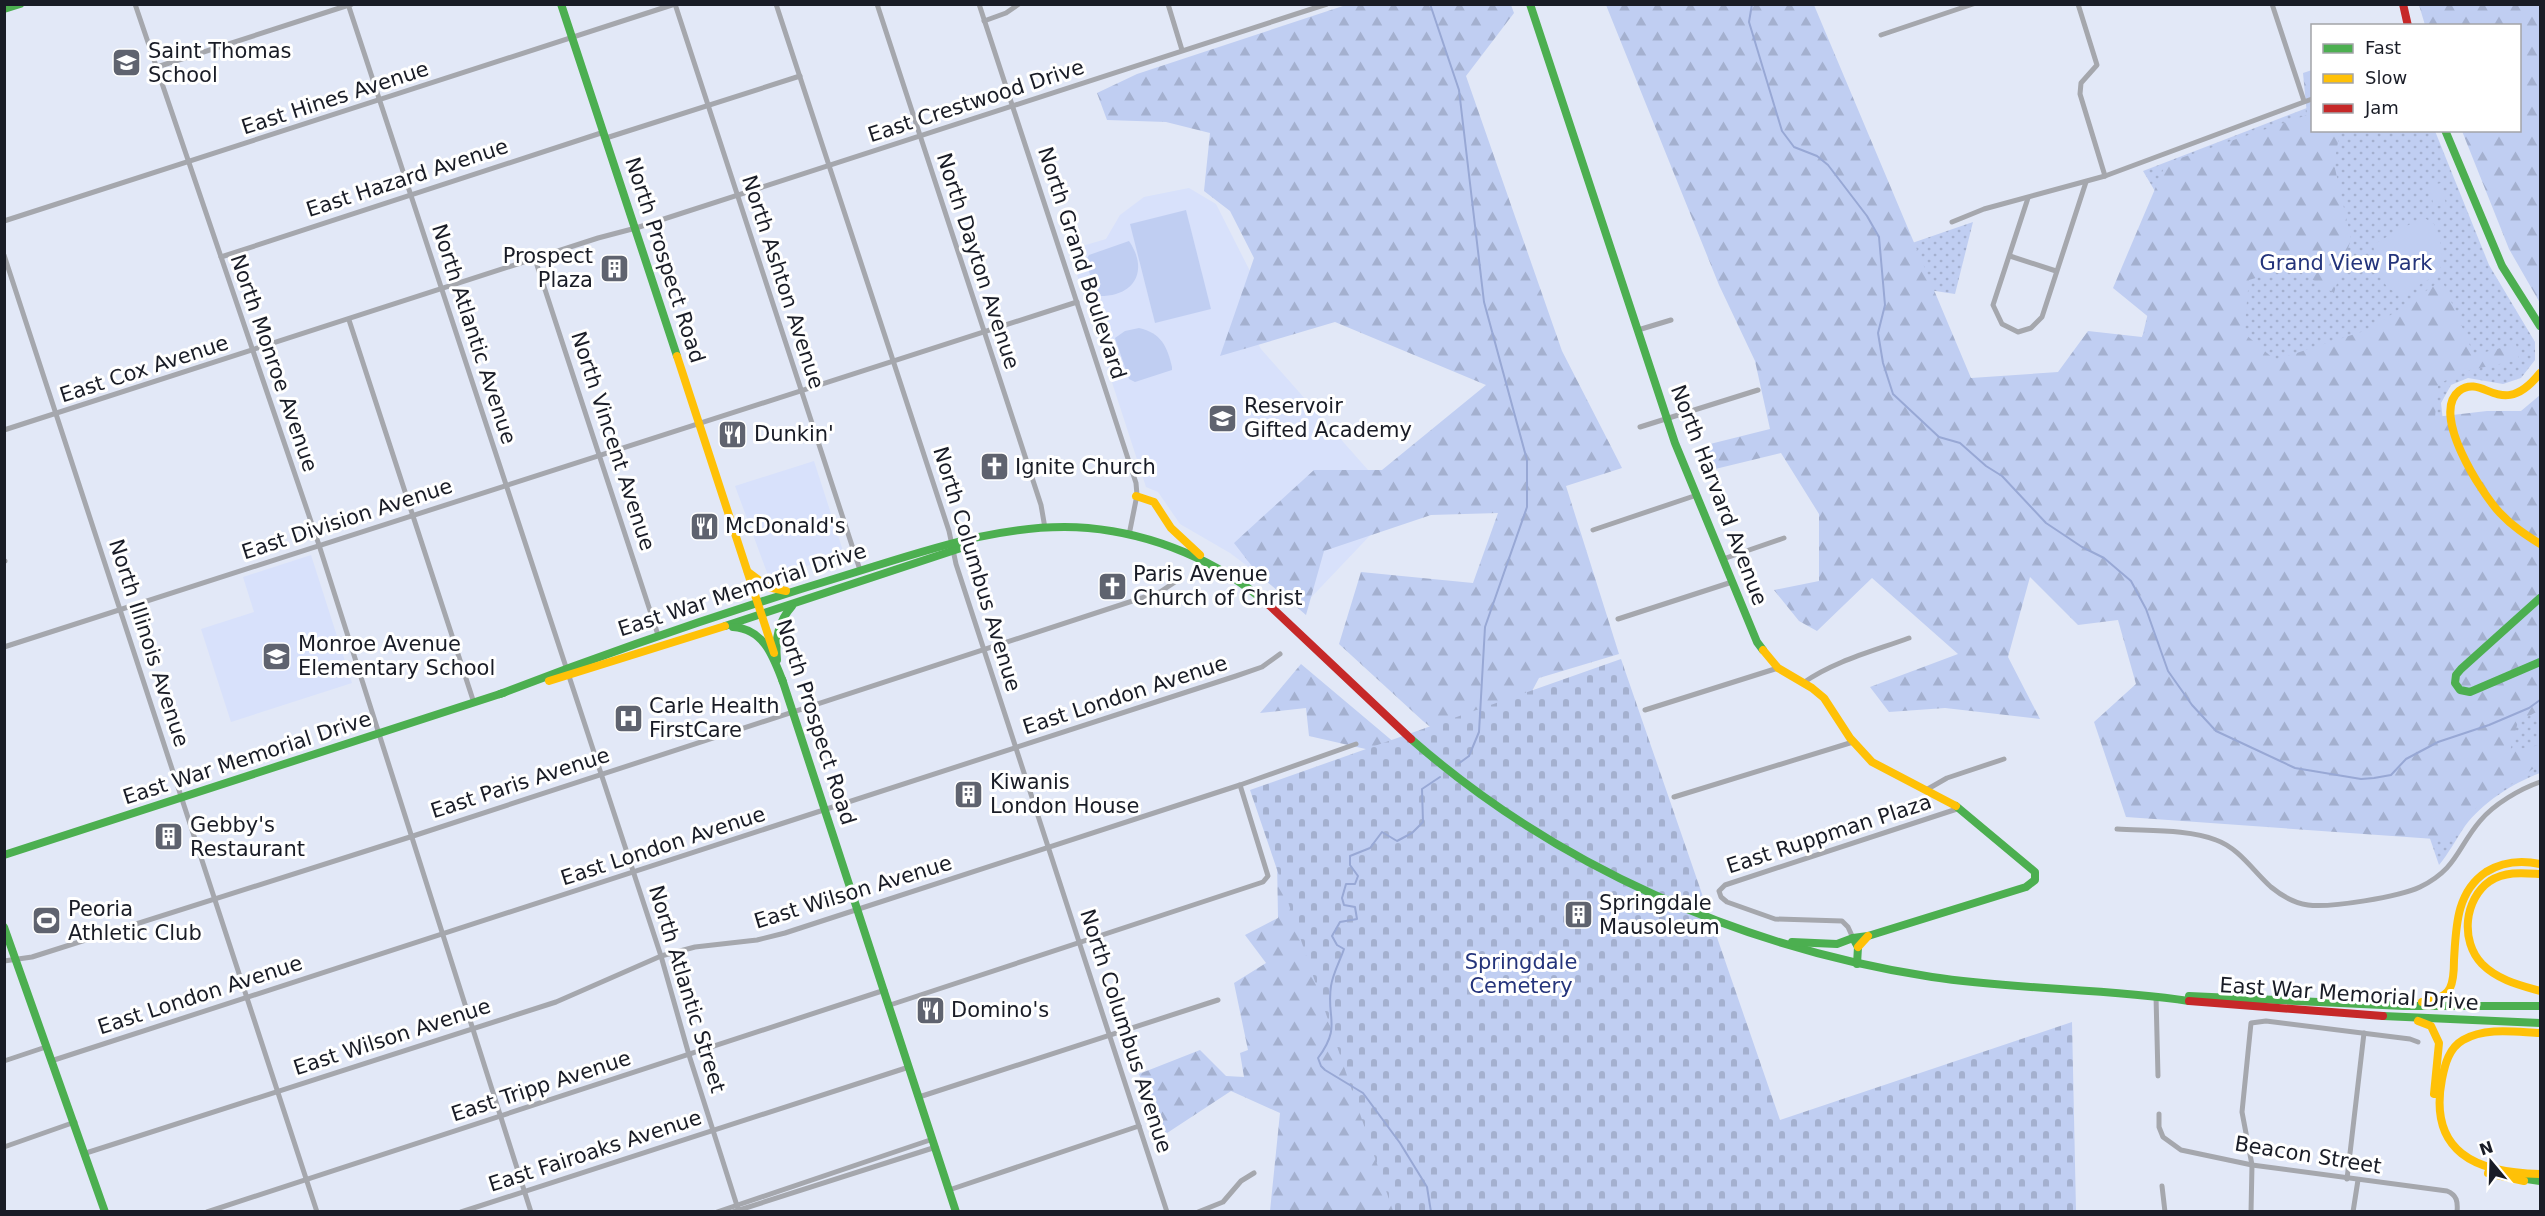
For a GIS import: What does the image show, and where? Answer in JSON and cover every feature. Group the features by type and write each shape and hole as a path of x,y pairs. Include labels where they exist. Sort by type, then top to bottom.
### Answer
{"main road":[{"path":"4,9 20,4"},
{"name":"North Prospect Road","path":"561,4 700,422 956,1212"},
{"name":"North Harvard Avenue","path":"1530,4 1668,420 1757,642 1778,668 1803,682 1824,698 1853,742 1875,764 1960,808 2031,866 2035,872 2036,878 2026,887 1868,936"},
{"path":"2403,4 2408,24"},
{"path":"2446,132 2502,266 2541,326"},
{"path":"2541,373 2527,389 2513,396 2500,396 2473,388 2462,390 2452,400 2450,412 2452,430 2458,446 2488,500 2506,519 2541,544"},
{"path":"1137,495 1154,502 1173,531 1214,566"},
{"name":"East War Memorial Drive","path":"568,672 658,634 792,591 860,570 1000,534 1045,528 1089,528 1129,535 1169,546 1214,566 1262,598 1396,725 1442,765 1486,798 1568,849 1619,877 1679,905 1754,935 1857,964 1975,984 2156,996 2217,1004 2374,1015 2541,1023"},
{"name":"East War Memorial Drive","path":"4,855 568,672 675,642 762,614 952,547"},
{"path":"748,572 768,587 792,591"},
{"path":"2541,597 2461,669 2456,675 2455,683 2460,690 2472,691 2541,662"},
{"path":"779,668 776,644 781,621 790,608 809,598"},
{"path":"675,642 729,627 747,628 763,639 783,682"},
{"path":"2371,1004 2415,1004 2445,994 2452,982 2458,914 2470,886 2484,873 2504,864 2524,861 2541,864"},
{"path":"2541,874 2528,871 2512,872 2488,883 2474,899 2466,928 2472,952 2484,968 2509,983 2541,991"},
{"path":"4,927 105,1212"},
{"path":"1754,935 1787,942 1820,945 1844,943 1853,938 1868,936"},
{"path":"1858,947 1868,936"},
{"path":"1853,938 1858,947 1857,964"},
{"name":"East War Memorial Drive","path":"2156,996 2216,996 2371,1004 2541,1006"},
{"path":"2374,1015 2420,1021 2434,1029 2439,1043 2433,1107 2436,1129 2443,1146 2456,1160 2470,1169 2541,1187"},
{"path":"2541,1033 2485,1033 2467,1038 2457,1044 2444,1065 2439,1115 2448,1142 2467,1160 2489,1167 2541,1174"},
{"path":"2488,1173 2541,1181"}],"street":[{"name":"North Monroe Avenue","path":"135,4 319,545 531,1212"},
{"name":"East Hines Avenue","path":"4,221 675,4"},
{"name":"North Ashton Avenue","path":"675,4 860,570"},
{"name":"North Columbus Avenue","path":"776,4 1167,1212"},
{"name":"North Dayton Avenue","path":"877,4 1041,505 1045,528"},
{"name":"North Grand Boulevard","path":"979,4 1137,483 1137,495 1129,535"},
{"path":"984,21 1006,13 1019,4"},
{"path":"1168,4 1182,50"},
{"name":"East Crestwood Drive","path":"636,228 1013,108 1182,50 1327,4"},
{"path":"1881,35 1973,4"},
{"path":"2078,4 2097,65 2081,83 2080,94 2105,176"},
{"path":"2272,4 2304,101"},
{"path":"157,67 350,5"},
{"name":"North Atlantic Avenue","path":"350,5 568,672"},
{"name":"East Hazard Avenue","path":"221,256 411,194 708,106 800,76"},
{"path":"1952,222 1984,209 2105,176 2311,99"},
{"path":"2028,198 1993,305 1999,320 2010,329 2025,331 2039,321 2086,182"},
{"name":"East Cox Avenue","path":"4,430 636,228"},
{"name":"North Illinois Avenue","path":"4,255 317,1212"},
{"path":"2010,256 2056,271"},
{"name":"North Vincent Avenue","path":"535,259 601,454 658,634"},
{"name":"East Division Avenue","path":"4,647 1077,302"},
{"path":"349,320 474,703"},
{"path":"1638,330 1671,320"},
{"path":"1640,427 1758,390"},
{"path":"1593,530 1697,495"},
{"path":"1723,559 1784,538"},
{"name":"East Paris Avenue","path":"4,961 32,957 410,837 1160,592 1178,580"},
{"path":"1618,619 1732,582"},
{"path":"1803,682 1844,662 1909,638"},
{"name":"East London Avenue","path":"51,1061 1017,748 1258,668 1281,654"},
{"path":"1645,710 1778,668"},
{"name":"North Atlantic Street","path":"568,672 661,956 688,1055 736,1209"},
{"path":"1674,797 1853,742"},
{"name":"East Wilson Avenue","path":"86,1153 570,998 632,967 661,956 695,947 766,938 859,910 1240,786 1356,744"},
{"path":"1926,790 1944,779 2004,759"},
{"path":"2117,829 2199,835 2218,840 2233,850 2279,893 2298,903 2329,905 2398,894 2419,887 2444,872 2459,854 2481,819 2500,804 2541,782"},
{"path":"890,1005 1257,885 1266,880 1268,876 1240,786"},
{"name":"East Ruppman Plaza","path":"1853,938 1842,921 1788,921 1769,918 1727,902 1721,897 1719,891 1725,885 1960,808"},
{"name":"East Tripp Avenue","path":"207,1212 885,990"},
{"path":"2156,996 2158,1076"},
{"path":"919,1097 1218,1000"},
{"path":"2251,1212 2252,1165 2242,1115 2251,1023 2262,1021 2410,1039 2418,1042"},
{"path":"2347,1179 2364,1033"},
{"path":"4,1061 46,1047"},
{"name":"East Fairoaks Avenue","path":"461,1212 909,1067"},
{"name":"Beacon Street","path":"2159,1114 2159,1127 2163,1137 2181,1150 2252,1165 2454,1194 2457,1199 2457,1212"},
{"path":"4,1147 75,1122"},
{"path":"950,1190 1139,1126"},
{"path":"717,1212 736,1209 934,1143"},
{"path":"1198,1212 1223,1202 1241,1181 1254,1173"},
{"path":"2353,1212 2358,1180"},
{"path":"2162,1186 2165,1212"}],"shaded area":[{"name":"Reservoir Gifted Academy","path":"1189,188 1216,204 1255,281 1242,316 1261,349 1399,505 1302,607 1230,553 1180,524 1158,492 1146,487 1069,250 1106,239 1120,215 1144,197"},
{"path":"814,461 844,554 769,578 735,486"},
{"name":"Monroe Avenue Elementary School","path":"311,555 352,683 231,722 201,629 254,612 243,577"}],"green space":[{"path":"1346,5 1511,5 1514,13 1466,76 1562,351 1622,468 1566,486 1619,654 1539,678 1509,734 1509,791 1423,721 1339,644 1361,572 1473,583 1498,513 1431,515 1324,551 1306,615 1258,574 1234,543 1314,470 1382,470 1486,385 1335,322 1220,356 1254,258 1230,211 1204,191 1210,133 1166,122 1107,120 1097,93 1137,74"},
{"path":"1606,5 1814,5 1971,378 2058,372 2088,331 2142,337 2151,319 2113,288 2166,163 2307,115 2303,73 2311,70 2311,132 2340,132 2334,164 2351,239 2334,293 2292,267 2249,280 2244,333 2275,360 2370,329 2442,280 2474,355 2516,344 2519,360 2460,372 2438,385 2435,417 2487,411 2521,411 2540,395 2540,710 2518,722 2510,751 2540,745 2540,764 2475,809 2449,840 2126,817 2094,722 2136,684 2118,620 2078,625 2030,577 2008,657 2040,719 1945,708 1889,712 1870,687 1958,654 1872,578 1817,631 1799,621 1774,590 1819,581 1819,514 1781,453 1707,471 1698,447 1770,429 1755,361 1719,285"},
{"path":"2419,5 2540,5 2540,303 2509,249 2462,132 2521,132 2521,24 2425,24"},
{"name":"Grand View Park","path":"2311,106 2311,132 2435,132 2489,265 2535,342 2535,360 2521,378 2503,384 2468,378 2451,385 2441,403 2445,439 2540,560 2540,773 2509,788 2480,809 2465,826 2439,865 2410,780 2140,585 1895,364 1889,251 1973,222 1955,294 1922,289 1938,369 2117,441 2171,218 2143,171"},
{"path":"2441,183 2446,204 2434,207 2429,186"},
{"path":"1186,210 1211,309 1155,323 1130,224"},
{"path":"2423,217 2434,224 2440,238 2442,265 2435,276 2403,294 2391,290 2383,280 2378,268 2374,244"},
{"path":"1129,241 1138,263 1138,273 1134,281 1120,293 1096,296 1086,260 1089,255"},
{"path":"1139,328 1153,333 1162,342 1168,353 1172,370 1135,382 1129,379 1115,338 1125,331"},
{"name":"Springdale Cemetery","path":"1621,659 1780,1120 2072,1022 2076,1211 1393,1211 1250,790"},
{"path":"1301,664 1402,749 1493,1211 1270,1211 1280,1113 1231,1091 1161,1137 1139,1074 1200,1050 1226,1076 1244,1077 1240,1053 1248,1050 1234,983 1266,963 1245,935 1278,918 1277,859 1370,750 1309,736 1306,708 1260,713"}],"waterway":[{"path":"1430,4 1459,90 1484,302 1527,460 1527,507 1485,627 1479,732 1469,756 1458,764"},
{"path":"1752,4 1749,22 1782,131 1794,147 1817,156 1828,165 1867,216 1879,237 1885,305 1878,333 1883,363 1893,394 1939,437 1960,443 1986,466 2002,476 2046,523 2082,547 2104,558 2131,581 2146,609 2168,671 2192,705 2216,731 2295,768 2361,779 2374,778 2391,775 2406,759 2438,742 2489,725 2529,708 2540,700"},
{"path":"1431,1212 1427,1187 1400,1143 1363,1093 1325,1070 1318,1058 1331,1030 1331,986 1344,949 1337,945 1332,936 1340,922 1357,919 1355,907 1344,905 1342,898 1346,884 1355,884 1358,876 1350,865 1350,856 1370,848 1382,832 1397,841 1412,833 1423,822 1422,789 1440,777"}],"traffic: fast":[{"path":"4,9 20,4"},
{"path":"561,4 677,356"},
{"path":"1530,4 1675,443 1757,642 1763,650"},
{"path":"2446,132 2502,266 2540,326"},
{"path":"500,694 669,632 797,590 931,549 1024,529 1088,528 1113,531 1161,543 1229,575 1269,605"},
{"path":"725,626 961,548"},
{"path":"2540,598 2461,669 2456,675 2455,683 2460,690 2470,692 2540,662"},
{"path":"777,660 778,631 783,618 792,606"},
{"path":"733,627 744,629 760,638 771,654 783,682"},
{"path":"782,679 956,1212"},
{"path":"4,855 503,693"},
{"path":"1411,739 1467,784 1527,826 1589,862 1654,895 1721,922 1790,945 1861,964 1932,977 2189,1001"},
{"path":"1853,938 1868,936 2026,887 2035,880 2035,872 1956,806"},
{"path":"4,927 105,1212"},
{"path":"1792,942 1837,944 1853,938 1858,947 1857,964"},
{"path":"2189,996 2404,1006 2540,1006"},
{"path":"2383,1016 2540,1023"},
{"path":"2520,1178 2540,1181"}],"traffic: slow":[{"path":"677,356 774,653"},
{"path":"2540,373 2526,387 2514,394 2504,395 2477,387 2468,387 2459,391 2452,402 2451,417 2454,435 2462,454 2482,489 2505,518 2540,544"},
{"path":"1136,496 1154,502 1171,528 1200,555"},
{"path":"748,572 768,587 786,591"},
{"path":"549,681 725,626"},
{"path":"1763,650 1778,668 1812,688 1824,698 1850,738 1872,762 1956,806"},
{"path":"2422,1002 2442,996 2450,988 2454,974 2457,923 2463,900 2476,880 2486,872 2505,864 2519,862 2540,864"},
{"path":"2540,874 2508,874 2490,881 2475,898 2468,921 2470,944 2475,955 2488,970 2502,978 2540,991"},
{"path":"1858,947 1868,936"},
{"path":"2418,1021 2431,1026 2439,1043 2434,1094"},
{"path":"2540,1033 2511,1031 2481,1033 2458,1043 2446,1062 2440,1104 2442,1124 2450,1141 2462,1154 2477,1163 2496,1169 2540,1174"},
{"path":"2488,1173 2524,1181"}],"traffic: jam":[{"path":"2403,4 2408,24"},
{"path":"1269,605 1411,739"},
{"path":"2189,1001 2383,1016"}],"place":[{"name":"Saint Thomas School","path":"127,63"},
{"name":"Prospect Plaza","path":"614,268"},
{"name":"Reservoir Gifted Academy","path":"1223,418"},
{"name":"Dunkin'","path":"733,434"},
{"name":"Ignite Church","path":"994,467"},
{"name":"McDonald's","path":"704,526"},
{"name":"Paris Avenue Church of Christ","path":"1112,586"},
{"name":"Monroe Avenue Elementary School","path":"277,656"},
{"name":"Carle Health FirstCare","path":"628,718"},
{"name":"Kiwanis London House","path":"969,794"},
{"name":"Gebby's Restaurant","path":"169,837"},
{"name":"Springdale Mausoleum","path":"1578,915"},
{"name":"Peoria Athletic Club","path":"47,921"},
{"name":"Domino's","path":"930,1010"}]}
